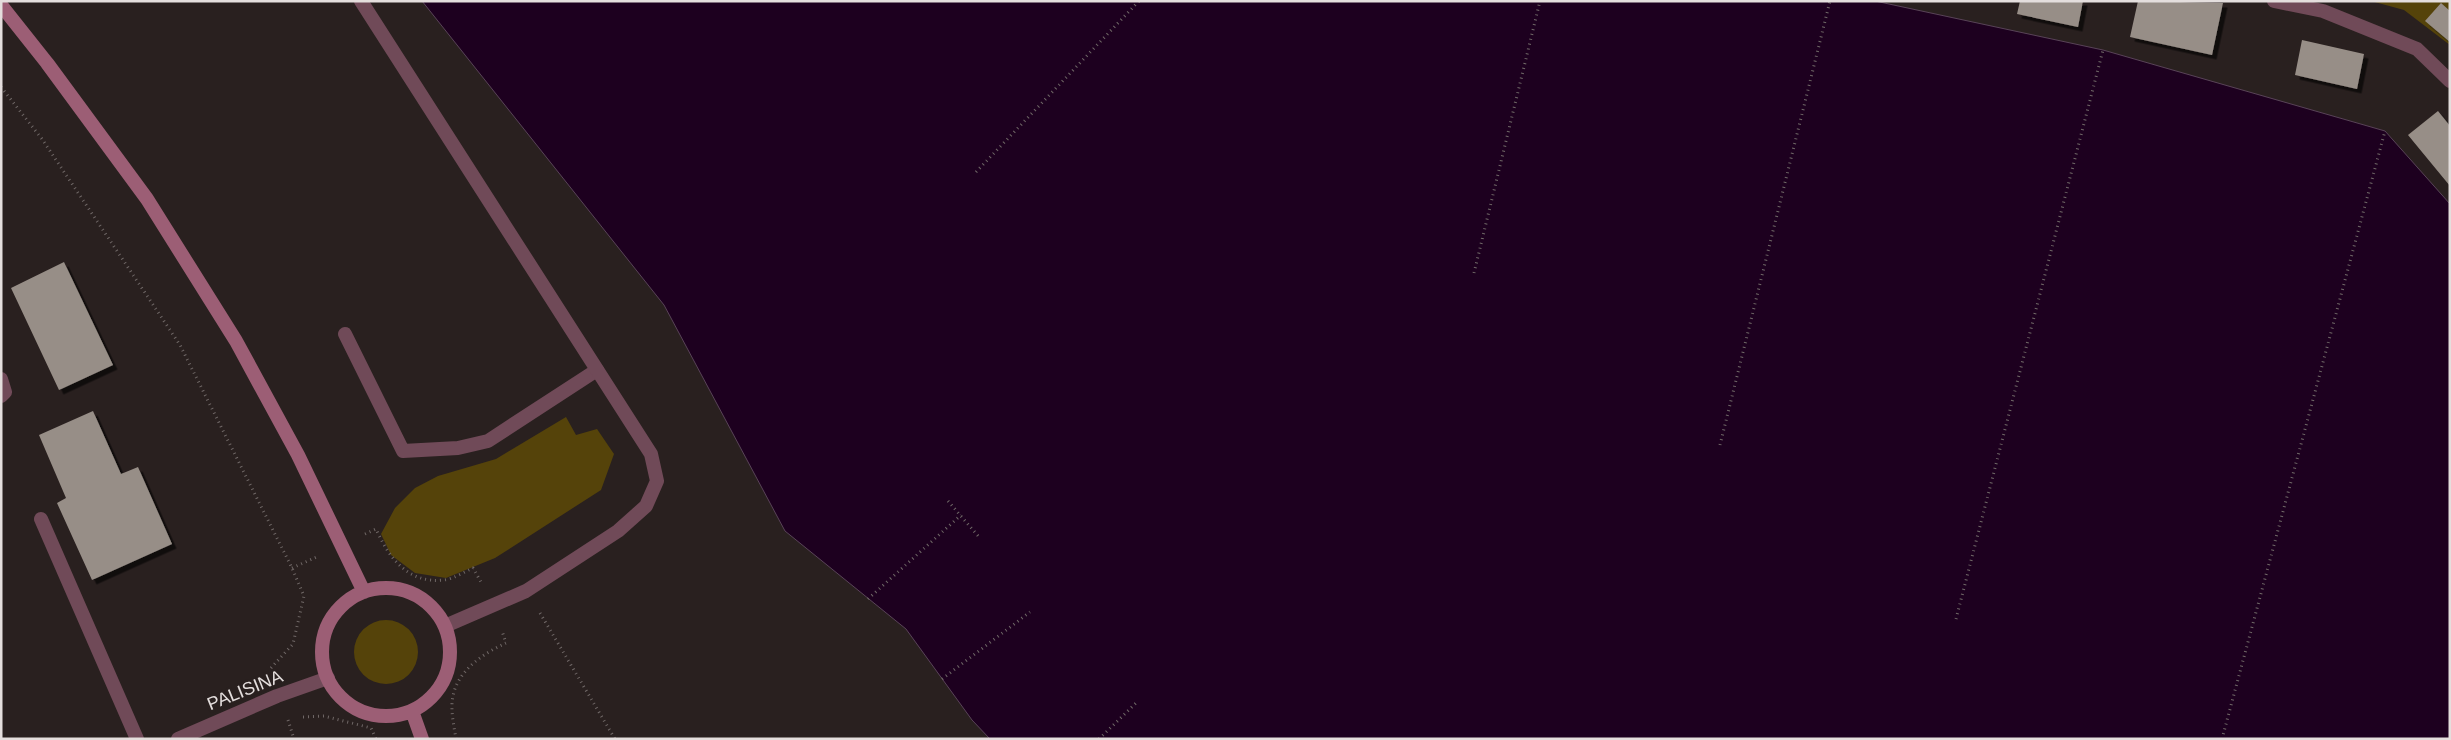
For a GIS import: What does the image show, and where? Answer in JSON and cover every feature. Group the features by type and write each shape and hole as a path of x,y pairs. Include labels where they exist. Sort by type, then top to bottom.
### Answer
{"main road":[{"path":"1,5 47,63 130,175 236,341 298,455 364,592"},
{"path":"387,588 411,593 431,607 445,626 450,651 446,676 432,697 412,711 388,716 363,712 342,699 328,678 322,656 325,633 336,612 344,604 364,592 387,588"},
{"path":"412,711 422,739"}],"street":[{"path":"361,1 651,454 657,481 646,506 618,531 526,590 445,626"},
{"path":"2274,1 2323,11 2417,49 2450,81"},
{"path":"345,334 403,451 458,448 488,441 597,370"},
{"path":"1,380 5,392 1,396"},
{"path":"41,519 137,739"},
{"name":"PALISINA","path":"178,739 277,696 328,678"}],"path":[{"path":"976,172 1139,1"},
{"path":"1474,273 1540,1"},
{"path":"1720,445 1830,1"},
{"path":"1956,619 2103,50"},
{"path":"1,88 42,139 180,345 292,568 304,596 293,644 268,672 277,696"},
{"path":"2222,739 2385,131"},
{"path":"948,501 979,537"},
{"path":"868,599 961,516"},
{"path":"292,568 376,529 386,553 399,566 420,578 444,580 473,568 493,604 506,643 476,661 461,676 453,696 456,739"},
{"path":"526,590 615,739"},
{"path":"942,679 1030,612"},
{"path":"1100,739 1136,703"},
{"path":"294,739 287,719 324,716 371,728 376,739"}],"shaded area":[{"path":"422,1 1875,1 2103,50 2385,131 2450,204 2450,739 990,739 972,720 906,629 785,531 664,305"},
{"path":"2371,1 2450,1 2450,45 2404,10"},
{"path":"566,417 576,435 597,429 614,454 601,490 495,558 446,578 415,573 391,555 381,534 395,508 415,488 438,476 496,459"},
{"path":"386,620 404,626 412,634 418,652 412,670 404,678 386,684 368,678 360,670 354,652 360,634 368,626"}],"building":[{"path":"2020,1 2083,1 2078,27 2017,14"},
{"path":"2138,1 2223,3 2212,55 2130,37"},
{"path":"2441,3 2450,11 2450,42 2425,21"},
{"path":"2302,40 2364,54 2357,89 2295,75"},
{"path":"2438,111 2450,126 2450,186 2408,135"},
{"path":"64,262 113,365 59,390 11,288"},
{"path":"93,411 121,474 138,467 172,544 92,580 57,503 66,498 39,435"}]}
